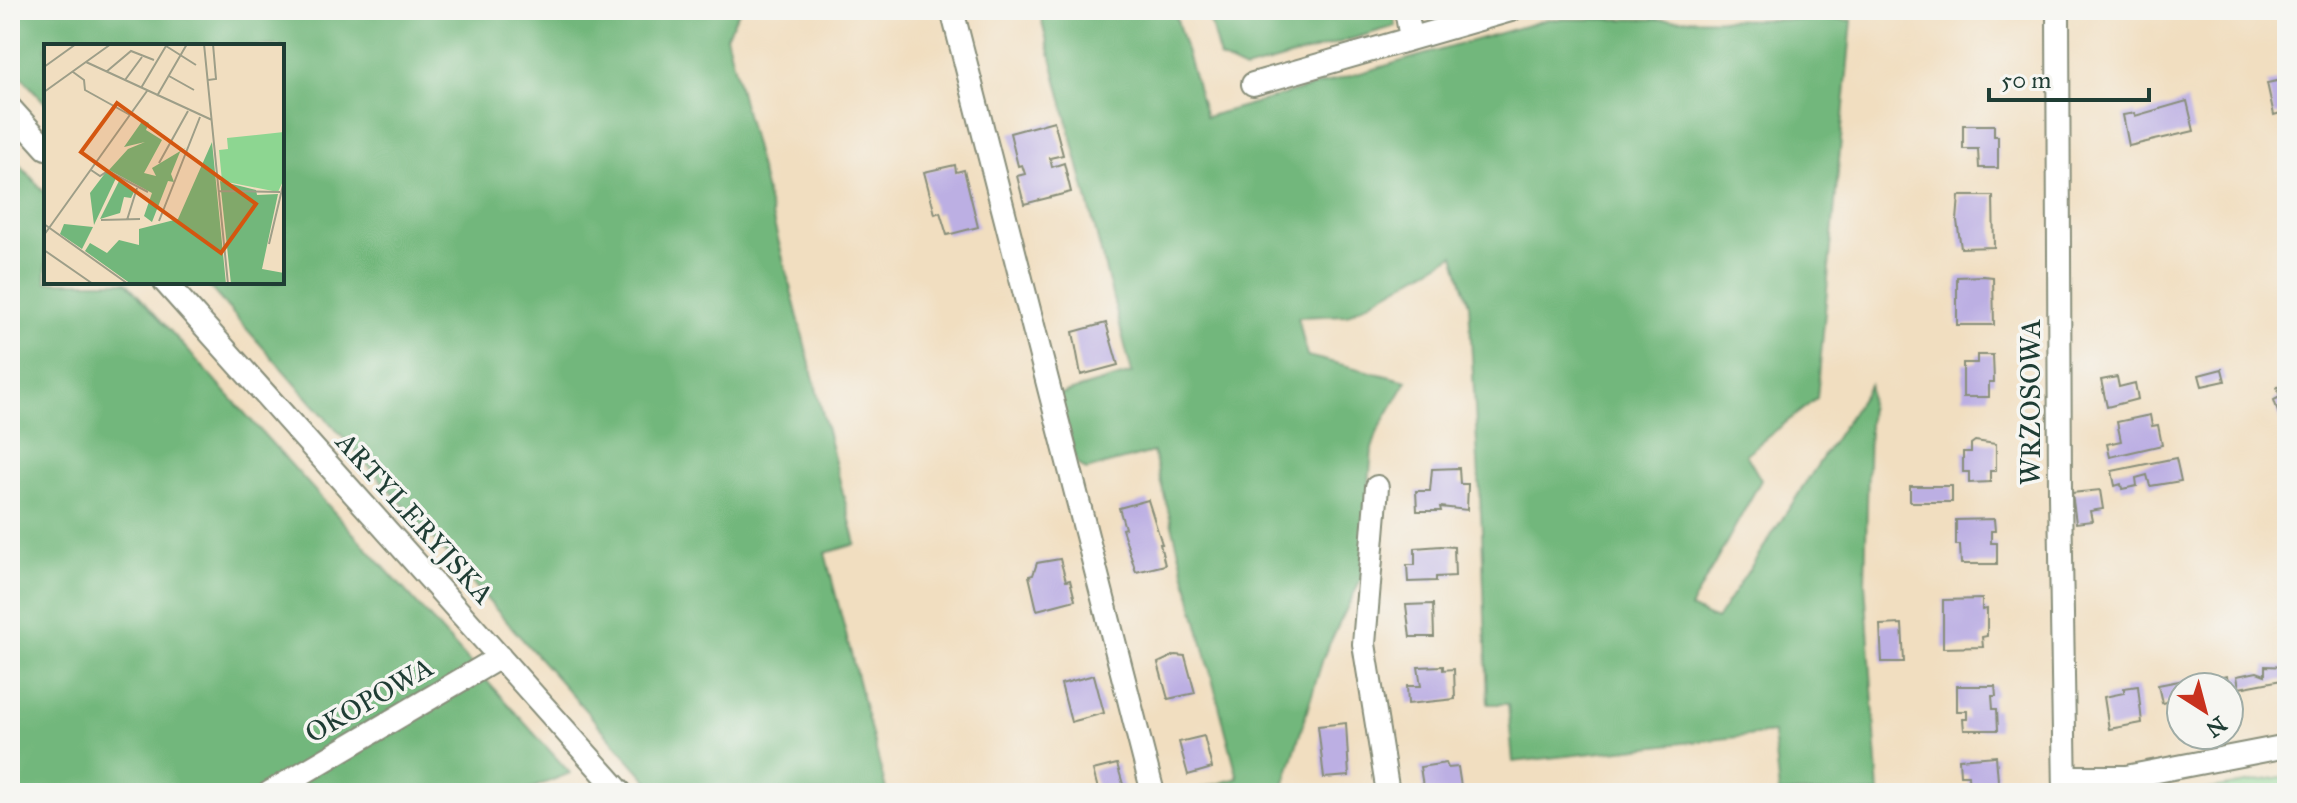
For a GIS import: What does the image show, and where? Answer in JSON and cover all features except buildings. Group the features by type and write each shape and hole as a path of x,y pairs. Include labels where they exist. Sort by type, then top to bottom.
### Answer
{"street":[{"path":"952,10 1153,793"},
{"path":"1406,10 1411,38"},
{"path":"1253,84 1511,10"},
{"name":"WRZOSOWA","path":"2058,10 2065,785"},
{"path":"10,108 44,146"},
{"name":"ARTYLERYJSKA","path":"167,284 621,793"},
{"path":"1377,487 1364,644 1388,793"},
{"name":"OKOPOWA","path":"269,793 500,657"},
{"path":"2065,785 2126,777 2287,746"}],"green space":[{"path":"10,10 740,10 726,36 856,544 825,553 887,793 659,793 207,284 284,284 284,44 44,44 44,102 10,64"},
{"path":"1039,10 1174,10 1206,117 1549,19 1852,20 1817,398 1746,454 1761,480 1690,608 1716,620 1870,385 1865,583 1879,793 1779,793 1773,733 1513,762 1508,704 1488,704 1469,304 1454,255 1347,315 1298,317 1307,356 1407,381 1378,431 1372,449 1361,579 1324,655 1282,793 1184,793 1238,778 1153,452 1086,470 1077,463 1058,395 1132,373"},
{"path":"1207,10 1393,10 1396,26 1245,70 1220,58"},
{"path":"10,154 44,192 44,284 128,284 570,773 520,793 10,793"},
{"path":"2287,776 2287,793 2189,793"}]}
